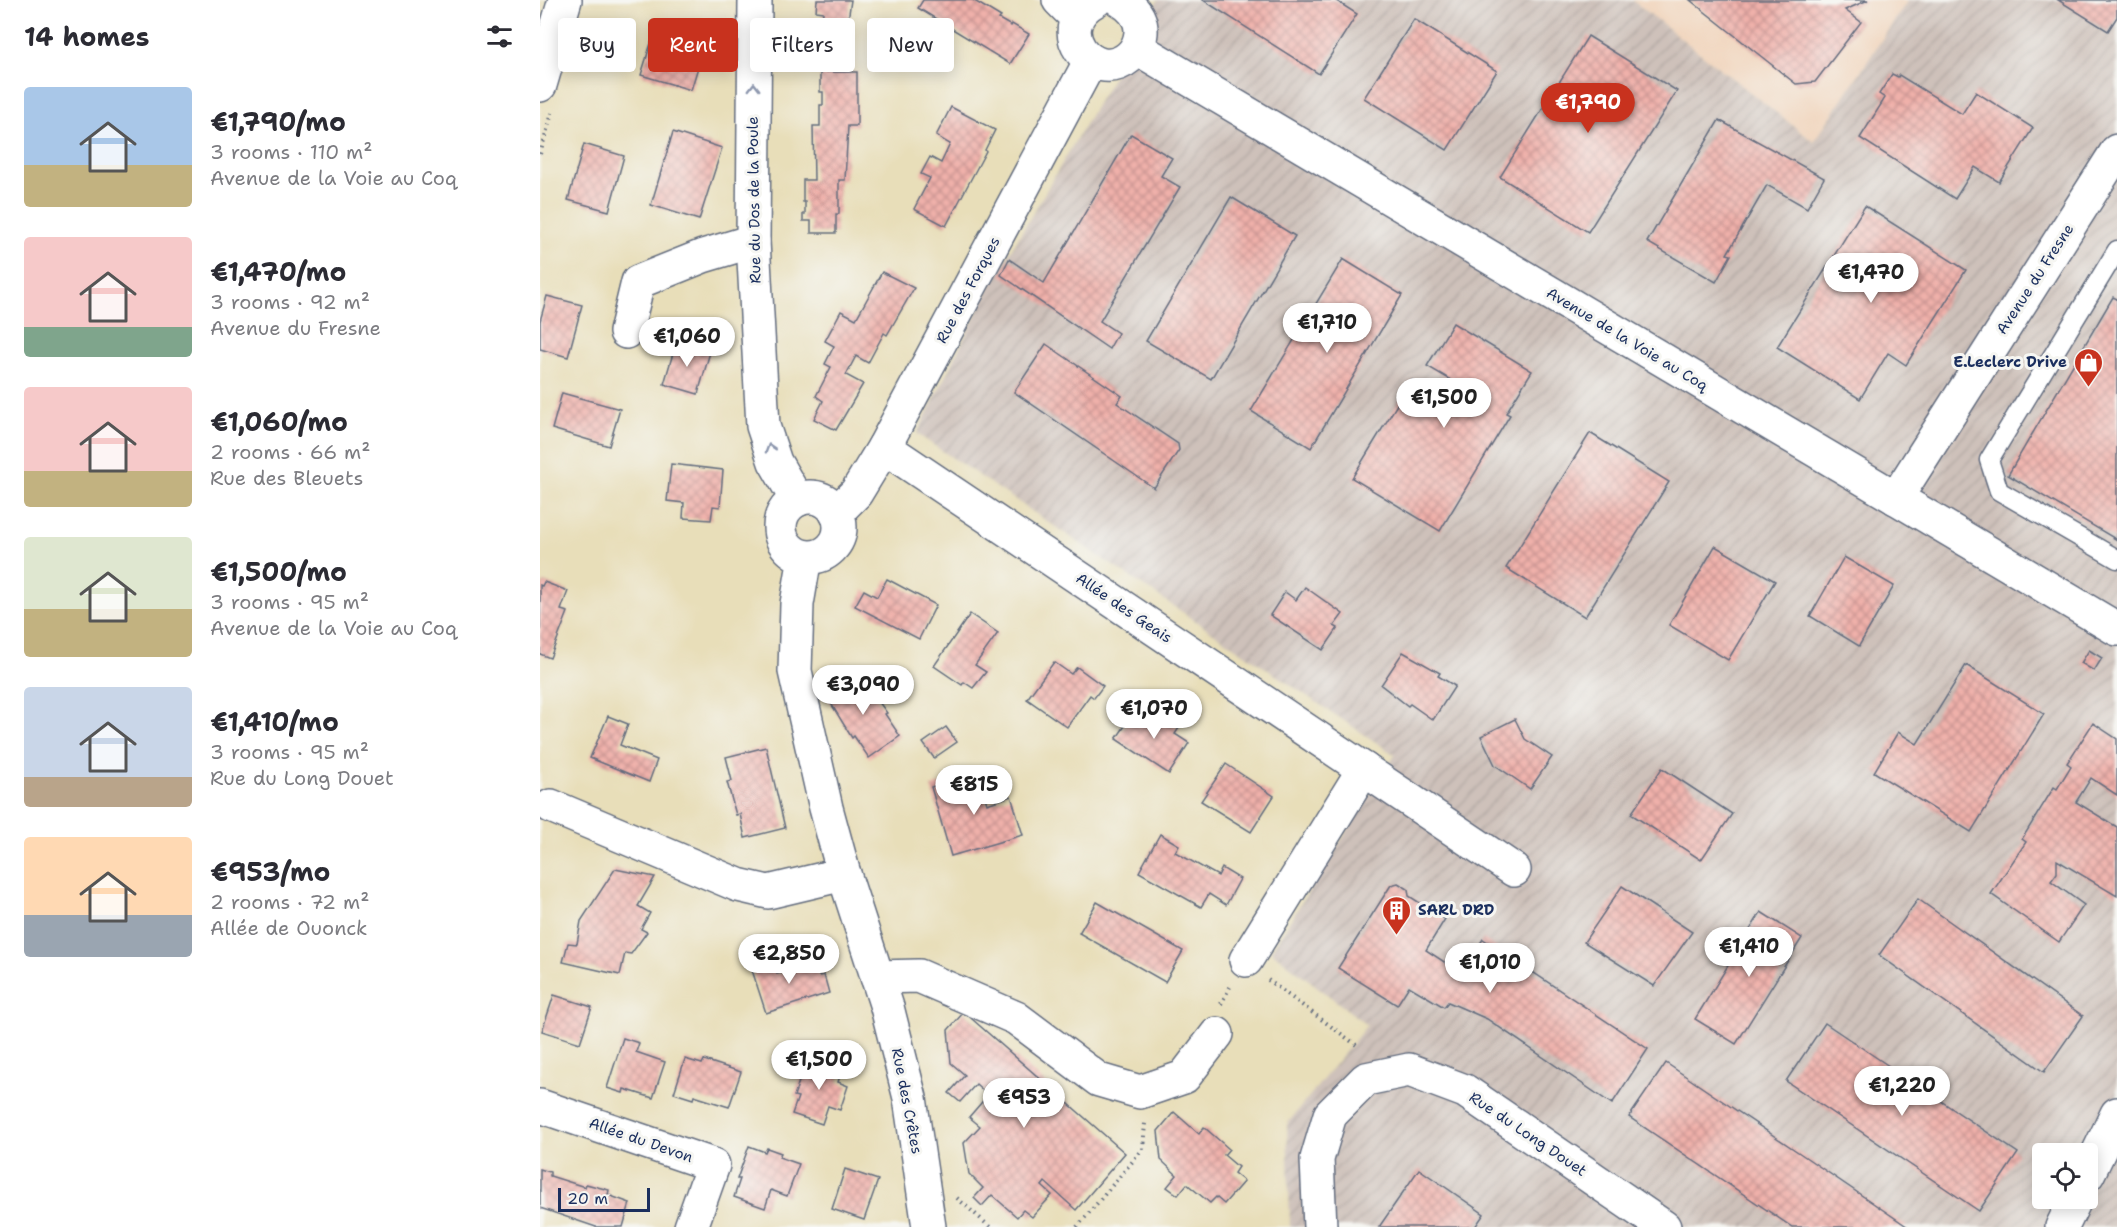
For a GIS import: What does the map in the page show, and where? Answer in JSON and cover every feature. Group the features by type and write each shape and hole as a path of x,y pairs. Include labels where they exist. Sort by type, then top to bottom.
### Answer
{"street":[{"path":"540,85 565,0"},
{"name":"Rue du Dos de la Poule","path":"755,0 753,241 763,426 775,462 797,500"},
{"path":"1078,5 1074,37 1082,53 1091,60 1105,65 1114,64 1130,57 1137,48 1141,30 1139,20 1131,8 1120,0"},
{"name":"Avenue de la Voie au Coq","path":"1137,48 2117,629"},
{"name":"Rue des Forques","path":"836,513 856,494 884,447 1091,60"},
{"name":"Avenue du Fresne","path":"1896,498 2111,172"},
{"path":"626,332 638,282 703,256 753,241"},
{"name":"Allée des Geais","path":"884,447 1514,870"},
{"path":"816,498 827,503 836,513 840,525 830,549 818,556 805,556 788,548 780,531 784,513 792,503 797,500 816,498"},
{"name":"Rue des Crêtes","path":"805,556 797,604 795,671 826,808 844,874 887,1007 910,1098 929,1227"},
{"path":"1246,960 1364,769"},
{"path":"551,806 738,885 768,892 844,874"},
{"path":"878,977 919,976 1016,1018 1099,1080 1140,1092 1184,1077 1217,1034"},
{"name":"Rue du Long Douet","path":"1320,1227 1317,1159 1330,1115 1366,1079 1409,1070 1465,1091 1664,1227"},
{"name":"Allée du Devon","path":"540,1106 713,1165 691,1227"},
{"path":"2098,1153 2117,1114"},
{"path":"2062,1227 2071,1209"}],"lane":[{"path":"2117,250 1989,460 1999,491 2117,560"}],"path":[{"path":"540,154 546,134"},
{"path":"1217,1034 1222,1002 1246,960 1276,987 1360,1048 1382,1076"},
{"path":"1077,1227 1143,1149 1147,1090"}],"shaded area":[{"path":"1158,0 1632,0 1814,142 1908,0 2117,0 2117,1227 1290,1227 1287,1124 1367,1025 1271,951 1395,755 917,434 990,286"},
{"path":"1632,0 1908,0 1814,142"}],"building":[{"path":"817,0 851,0 848,18 822,18 823,12 816,11"},
{"path":"923,0 973,0 1001,17 999,19 1029,34 1010,64 954,30 954,18 934,18 918,8"},
{"path":"1203,0 1335,0 1357,14 1319,74"},
{"path":"1690,0 1868,0 1845,10 1861,22 1815,82 1796,84"},
{"path":"2058,0 2117,0 2117,17 2108,31"},
{"path":"1414,19 1497,71 1447,150 1364,98"},
{"path":"1588,36 1677,91 1588,232 1500,177"},
{"path":"648,53 648,72 696,72 691,90 641,75"},
{"path":"820,72 857,72 857,126 848,126 845,180 839,180 839,214 836,214 836,233 811,233 811,221 803,221 805,202 803,202 803,180 814,180 813,126 820,126 820,105 823,105 823,92 820,92"},
{"path":"1892,74 1898,77 1899,75 1962,114 1976,92 2033,128 1999,182 1975,167 1955,199 1860,138 1885,98 1879,94"},
{"path":"951,107 995,130 946,226 914,209 930,178 921,174 930,157 941,163 950,144 936,136"},
{"path":"1719,120 1824,178 1807,208 1767,185 1727,254 1731,255 1716,282 1647,242"},
{"path":"673,132 722,148 699,220 651,205"},
{"path":"1131,134 1172,158 1161,176 1180,187 1100,321 1118,333 1109,349 1001,275 1009,259 1044,283"},
{"path":"584,144 624,156 609,211 568,200"},
{"path":"1231,197 1295,236 1211,379 1146,341"},
{"path":"1865,206 1966,270 1906,365 1888,353 1860,399 1777,347"},
{"path":"1343,259 1402,295 1311,448 1251,411"},
{"path":"882,272 914,288 887,335 884,333 868,363 856,356 846,375 863,384 836,430 814,419 823,401 816,396 831,367 825,364 834,346 825,341 841,311 856,319"},
{"path":"547,296 582,305 568,357 540,349 540,321"},
{"name":"E.Leclerc Drive","path":"2113,297 2117,299 2117,540 2008,475"},
{"path":"1453,323 1532,371 1506,413 1510,415 1440,531 1352,478 1412,380 1446,401 1456,383 1427,366"},
{"path":"676,343 710,352 698,394 664,384"},
{"path":"1046,344 1122,396 1117,403 1178,444 1179,450 1154,488 1014,392"},
{"path":"562,393 620,409 609,446 552,429"},
{"path":"1590,433 1669,482 1585,617 1506,568"},
{"path":"671,464 723,470 720,507 713,506 711,520 683,518 684,503 667,501"},
{"path":"1715,546 1775,581 1728,660 1669,625"},
{"path":"1844,557 1894,586 1859,646 1810,616"},
{"path":"887,579 936,605 919,639 855,606 864,590 877,597"},
{"path":"544,582 568,591 561,610 568,612 550,658 540,654 540,585 542,586"},
{"path":"1305,587 1343,614 1334,626 1338,628 1323,650 1270,615 1285,592 1296,600"},
{"path":"970,614 998,633 975,665 986,672 973,688 964,682 962,685 934,666"},
{"path":"2089,650 2102,658 2094,671 2081,663"},
{"path":"1403,652 1440,673 1438,676 1455,686 1433,720 1410,704 1408,706 1381,685"},
{"path":"1054,662 1071,674 1077,667 1103,686 1094,698 1090,695 1067,727 1027,699"},
{"path":"1966,665 2044,714 1971,832 1874,772 1898,732 1917,744"},
{"path":"858,675 887,713 885,714 900,736 869,758 854,736 852,738 827,697"},
{"path":"1137,708 1151,718 1155,712 1179,728 1175,734 1189,743 1169,774 1116,739"},
{"path":"608,716 628,724 620,745 657,760 649,782 590,758"},
{"path":"1515,719 1525,739 1552,757 1530,789 1495,765 1481,736"},
{"path":"2093,723 2117,739 2117,795 2091,778 2076,802 2117,827 2117,896 2057,860 2057,873 2051,881 2084,905 2059,942 1991,894 2026,842 2022,839 2054,787 2057,789 2071,766 2067,763"},
{"path":"946,727 957,742 934,758 923,743"},
{"path":"766,747 785,828 745,838 740,814 736,815 727,782 732,781 726,757"},
{"path":"1226,764 1274,796 1251,832 1201,801"},
{"path":"1662,768 1732,814 1701,860 1631,814"},
{"path":"978,773 987,804 1011,796 1023,835 951,856 931,787"},
{"path":"1160,834 1179,845 1175,852 1218,876 1222,868 1240,879 1226,905 1209,894 1201,907 1139,872"},
{"path":"615,869 655,877 638,906 650,913 641,929 647,932 631,954 625,953 620,975 563,962 568,943 577,944 581,921"},
{"path":"1398,883 1408,889 1409,896 1445,919 1426,950 1461,973 1483,939 1648,1049 1612,1104 1487,1019 1448,1002 1444,1007 1409,986 1397,1005 1338,968 1391,885"},
{"path":"1622,886 1692,932 1654,986 1584,942"},
{"path":"1918,899 2083,1016 2044,1072 1879,955"},
{"path":"1097,902 1183,951 1165,982 1079,933"},
{"path":"1761,912 1802,938 1736,1044 1695,1019"},
{"path":"813,957 819,976 824,975 829,993 766,1013 752,970 774,963 777,974 791,969 789,965"},
{"path":"554,995 592,1007 580,1043 542,1031"},
{"path":"964,1012 1125,1153 1076,1210 1045,1182 1042,1186 1052,1195 1032,1217 1023,1210 1017,1217 992,1195 982,1206 974,1198 983,1188 969,1174 964,1143 980,1126 969,1117 988,1095 976,1084 960,1102 949,1093 965,1075 951,1063 948,1030"},
{"path":"1825,1023 2018,1153 1979,1211 1786,1081"},
{"path":"623,1038 639,1043 636,1052 665,1062 653,1098 624,1089 623,1093 607,1088"},
{"path":"807,1058 842,1070 838,1082 848,1086 840,1110 828,1106 822,1124 792,1114 798,1097 794,1096"},
{"path":"685,1059 702,1064 704,1060 741,1072 729,1107 694,1096 693,1099 674,1093"},
{"path":"1666,1063 1908,1227 1792,1227 1629,1117"},
{"path":"1174,1112 1199,1134 1204,1127 1229,1149 1224,1155 1238,1167 1234,1173 1244,1181 1224,1204 1216,1197 1210,1203 1187,1184 1178,1195 1167,1187 1177,1175 1161,1160 1158,1131"},
{"path":"749,1146 765,1152 767,1148 781,1153 779,1157 799,1164 787,1196 771,1190 765,1208 734,1197 740,1179 737,1179"},
{"path":"540,1169 550,1172 550,1176 585,1187 586,1184 609,1190 608,1195 630,1203 623,1227 596,1227 540,1208"},
{"path":"845,1169 878,1180 864,1220 832,1209"},
{"path":"1419,1169 1484,1214 1475,1227 1379,1227"}],"place":[{"name":"E.Leclerc Drive","path":"2088,388"},
{"name":"SARL DRD","path":"1397,936"}]}
